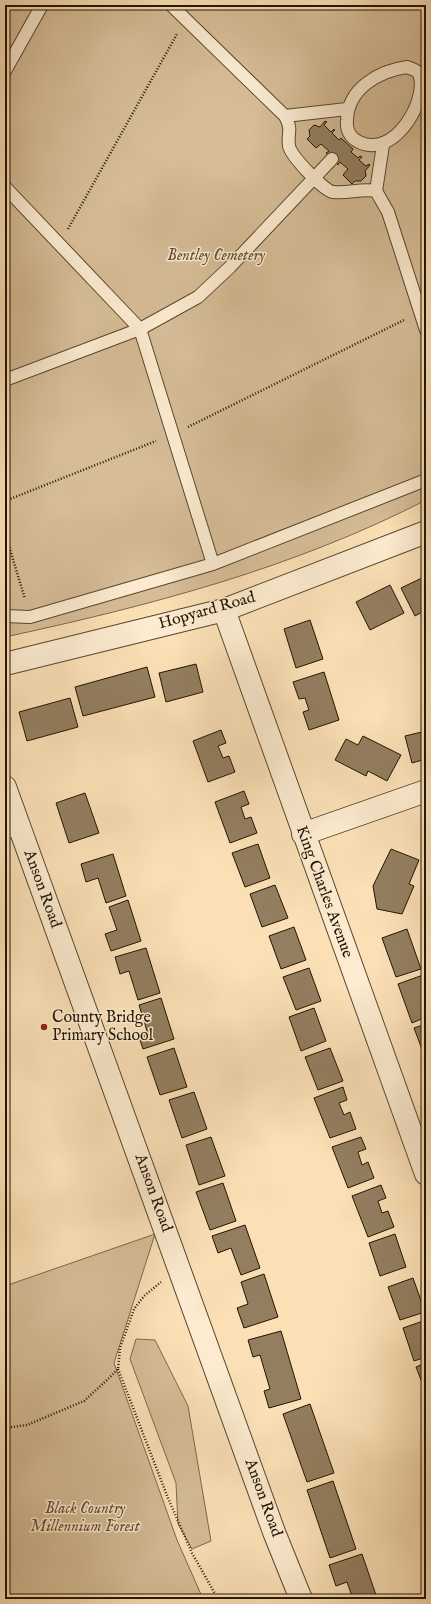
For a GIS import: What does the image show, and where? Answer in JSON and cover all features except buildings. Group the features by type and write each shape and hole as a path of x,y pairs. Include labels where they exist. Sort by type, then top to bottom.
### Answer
{"street":[{"name":"Hopyard Road","path":"5,664 224,610 426,532"},
{"name":"King Charles Avenue","path":"224,610 426,1174"},
{"name":"Anson Road","path":"5,787 12,831 181,1270 274,1532 301,1599"},
{"path":"303,834 426,791"}],"lane":[{"path":"5,71 42,5"},
{"path":"171,5 285,116 290,125 289,146 294,156 314,178 331,192 346,193 366,188 376,191"},
{"path":"407,67 422,68 424,95 419,108 408,126 383,145 368,146 350,141 346,126 347,109 357,92 369,81 392,69 407,67"},
{"path":"285,116 347,109"},
{"path":"383,145 376,191 388,212 426,330"},
{"path":"5,380 140,329 198,297 214,283 332,159"},
{"path":"5,187 60,243 140,329 213,564"},
{"path":"5,616 30,617 213,564 426,480"}],"path":[{"path":"60,243 185,19"},
{"path":"5,501 172,435 420,312"},
{"path":"5,533 30,617"},
{"path":"181,1270 157,1284 134,1309 120,1348 118,1369 171,1504 192,1553 218,1599"},
{"path":"5,1428 27,1425 84,1401 118,1369"}],"green space":[{"name":"Bentley Cemetery","path":"5,5 426,5 426,500 325,546 273,565 167,598 5,637"},
{"name":"Black Country Millennium Forest","path":"155,1234 114,1363 177,1540 203,1599 5,1599 5,1286"},
{"path":"136,1339 155,1340 188,1406 211,1541 192,1549 178,1524 176,1483 130,1359"}],"place":[{"name":"County Bridge Primary School","path":"44,1027"}]}
